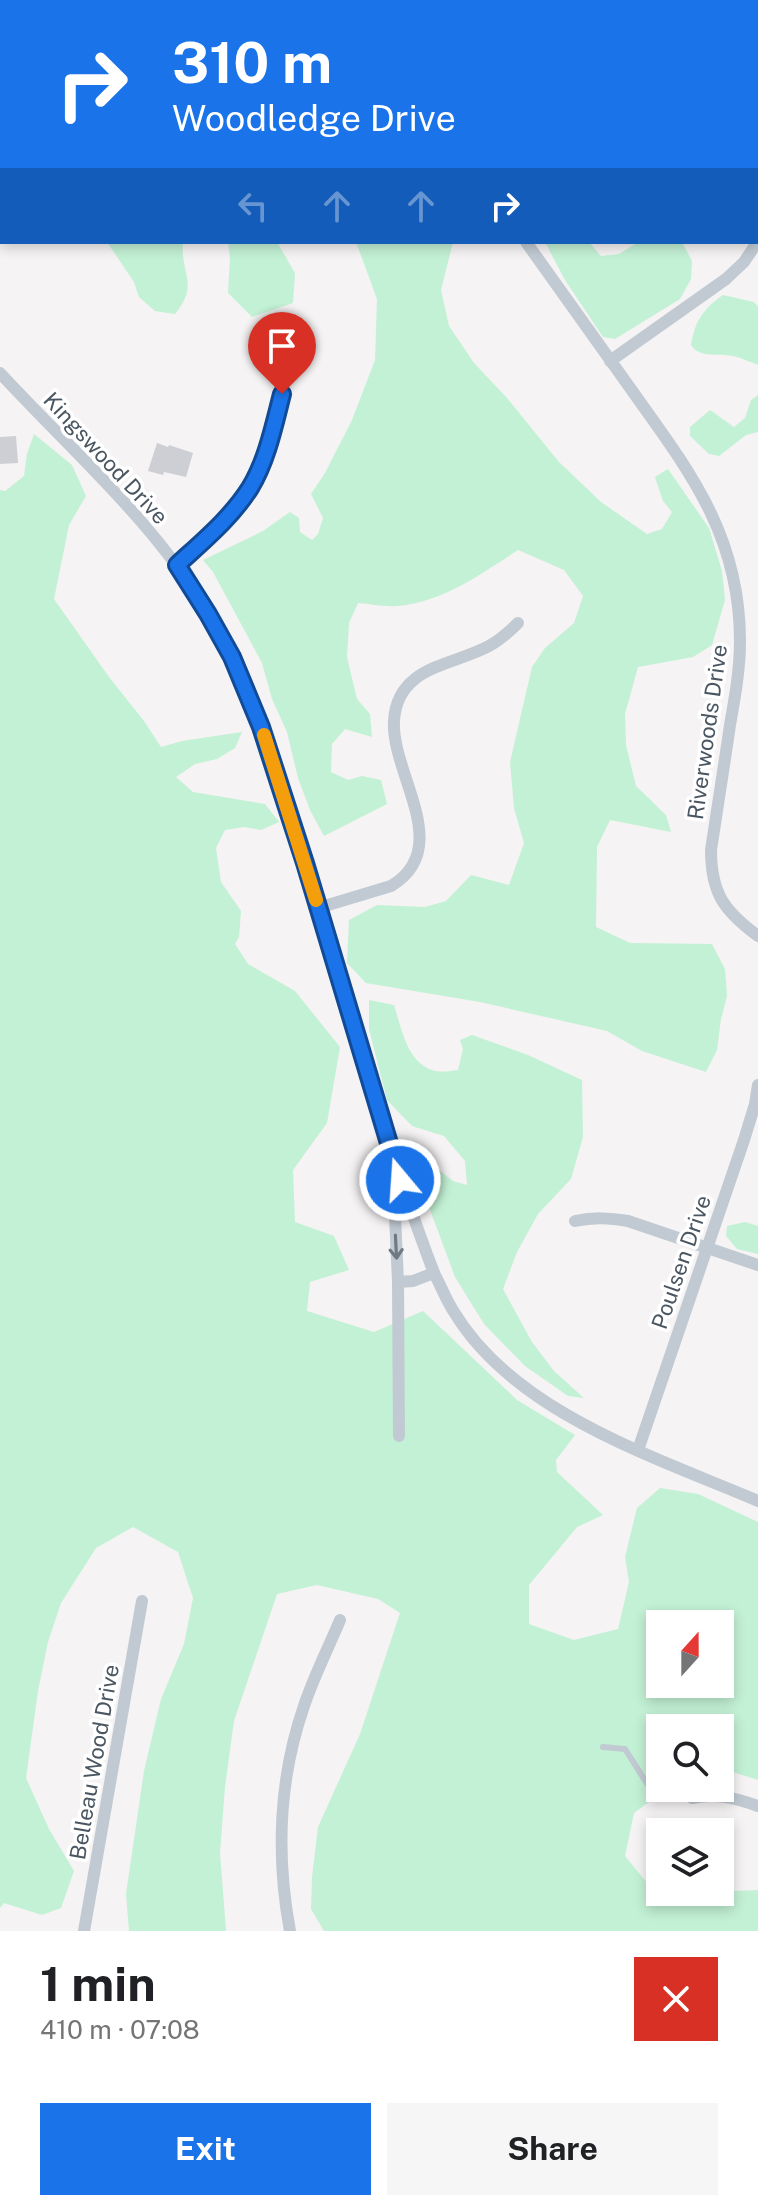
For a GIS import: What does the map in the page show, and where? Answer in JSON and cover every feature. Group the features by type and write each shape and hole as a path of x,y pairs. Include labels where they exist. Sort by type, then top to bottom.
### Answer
{"street":[{"name":"Riverwoods Drive","path":"527,244 698,487 726,549 739,611 740,641 711,869 714,885 728,910 758,936"},
{"path":"610,361 754,256"},
{"path":"177,565 230,515 250,487 264,457 282,394 284,341"},
{"name":"Kingswood Drive","path":"0,373 119,497 177,565 232,657 266,742 392,1156 434,1273 454,1313 506,1373 574,1420 758,1501"},
{"path":"318,908 391,886 401,880 417,855 419,819 397,746 394,722 399,699 405,690 412,681 435,667 491,645 518,623"},
{"name":"Poulsen Drive","path":"638,1450 708,1248 758,1085"},
{"name":"Kingswood Drive","path":"392,1156 398,1282 399,1436"},
{"path":"575,1221 589,1218 628,1221 758,1265"},
{"path":"398,1282 413,1281 434,1273"},
{"name":"Belleau Wood Drive","path":"84,1931 142,1601"},
{"path":"290,1931 281,1852 284,1794 291,1750 303,1707 340,1620"},
{"path":"734,1798 758,1806"}],"lane":[{"path":"603,1747 625,1749 646,1782"}],"green space":[{"path":"108,244 183,244 188,286 175,314 155,311 139,297 134,282"},
{"path":"228,244 278,244 295,273 293,303 252,317 228,293"},
{"path":"357,244 452,244 441,290 449,326 474,363 559,462 601,502 647,534 662,529 672,512 663,501 655,477 668,469 709,528 722,571 725,600 712,645 693,657 638,667 625,714 626,745 636,786 666,815 671,832 610,820 597,847 596,927 630,943 712,944 725,969 727,996 717,1050 706,1072 642,1051 607,1031 480,1002 366,983 347,963 349,920 377,905 425,907 446,901 471,875 509,885 524,843 514,808 510,762 532,667 545,648 574,623 583,596 564,570 518,550 460,586 430,599 397,606 358,603 349,623 347,657 357,699 370,714 372,737 345,729 332,744 331,772 348,780 362,776 381,780 387,804 324,836 298,778 287,732 272,699 262,663 213,572 203,560 263,531 290,512 299,518 300,532 312,540 318,534 323,518 311,494 352,420 375,360 377,299"},
{"path":"546,244 591,244 601,256 619,254 635,244 683,244 692,261 691,279 680,299 615,339 603,337 565,280"},
{"path":"723,295 754,302 758,307 758,365 733,356 705,354 691,345 701,316"},
{"path":"758,395 758,432 746,435 719,456 709,454 690,436 690,427 710,410 734,427 745,418 751,400"},
{"path":"34,434 72,465 86,496 69,525 54,599 161,747 242,732 235,748 217,759 195,764 176,777 193,792 265,804 279,822 261,830 244,827 225,830 216,848 221,882 241,911 239,937 235,944 248,964 295,991 340,1047 327,1123 293,1170 295,1222 334,1236 349,1270 310,1282 307,1311 374,1332 423,1311 517,1400 575,1435 556,1460 557,1472 603,1515 577,1527 529,1585 529,1624 574,1640 618,1629 629,1582 625,1557 637,1508 660,1488 698,1494 758,1522 758,1780 734,1772 734,1714 646,1714 646,1802 649,1802 634,1813 625,1856 646,1882 646,1906 734,1906 734,1891 758,1890 758,1931 324,1931 311,1909 318,1827 360,1734 400,1613 378,1599 317,1585 277,1594 234,1721 220,1853 226,1931 129,1931 126,1894 144,1771 161,1699 184,1644 193,1598 178,1552 133,1527 96,1548 61,1603 48,1642 38,1691 26,1778 49,1829 74,1871 61,1908 42,1915 4,1903 0,1908 0,490 5,491 24,476"},
{"path":"369,1000 394,1005 411,1052 423,1066 432,1070 458,1070 463,1049 460,1040 472,1035 528,1055 582,1080 583,1137 571,1179 538,1214 517,1252 503,1289 532,1342 554,1371 584,1398 568,1396 525,1366 484,1324 455,1277 426,1199 423,1173 434,1166 453,1181 467,1185 465,1161 444,1136 412,1126 387,1100 369,1029"},
{"path":"745,1222 758,1226 758,1254 737,1249 726,1236 727,1226"}],"building":[{"path":"16,436 18,463 0,464 0,437"},
{"path":"157,443 193,453 186,477 148,471"}],"slow traffic":[{"path":"264,735 316,900"}],"route":[{"path":"282,394 264,457 250,487 230,515 177,565 232,657 261,727 400,1180"}]}
